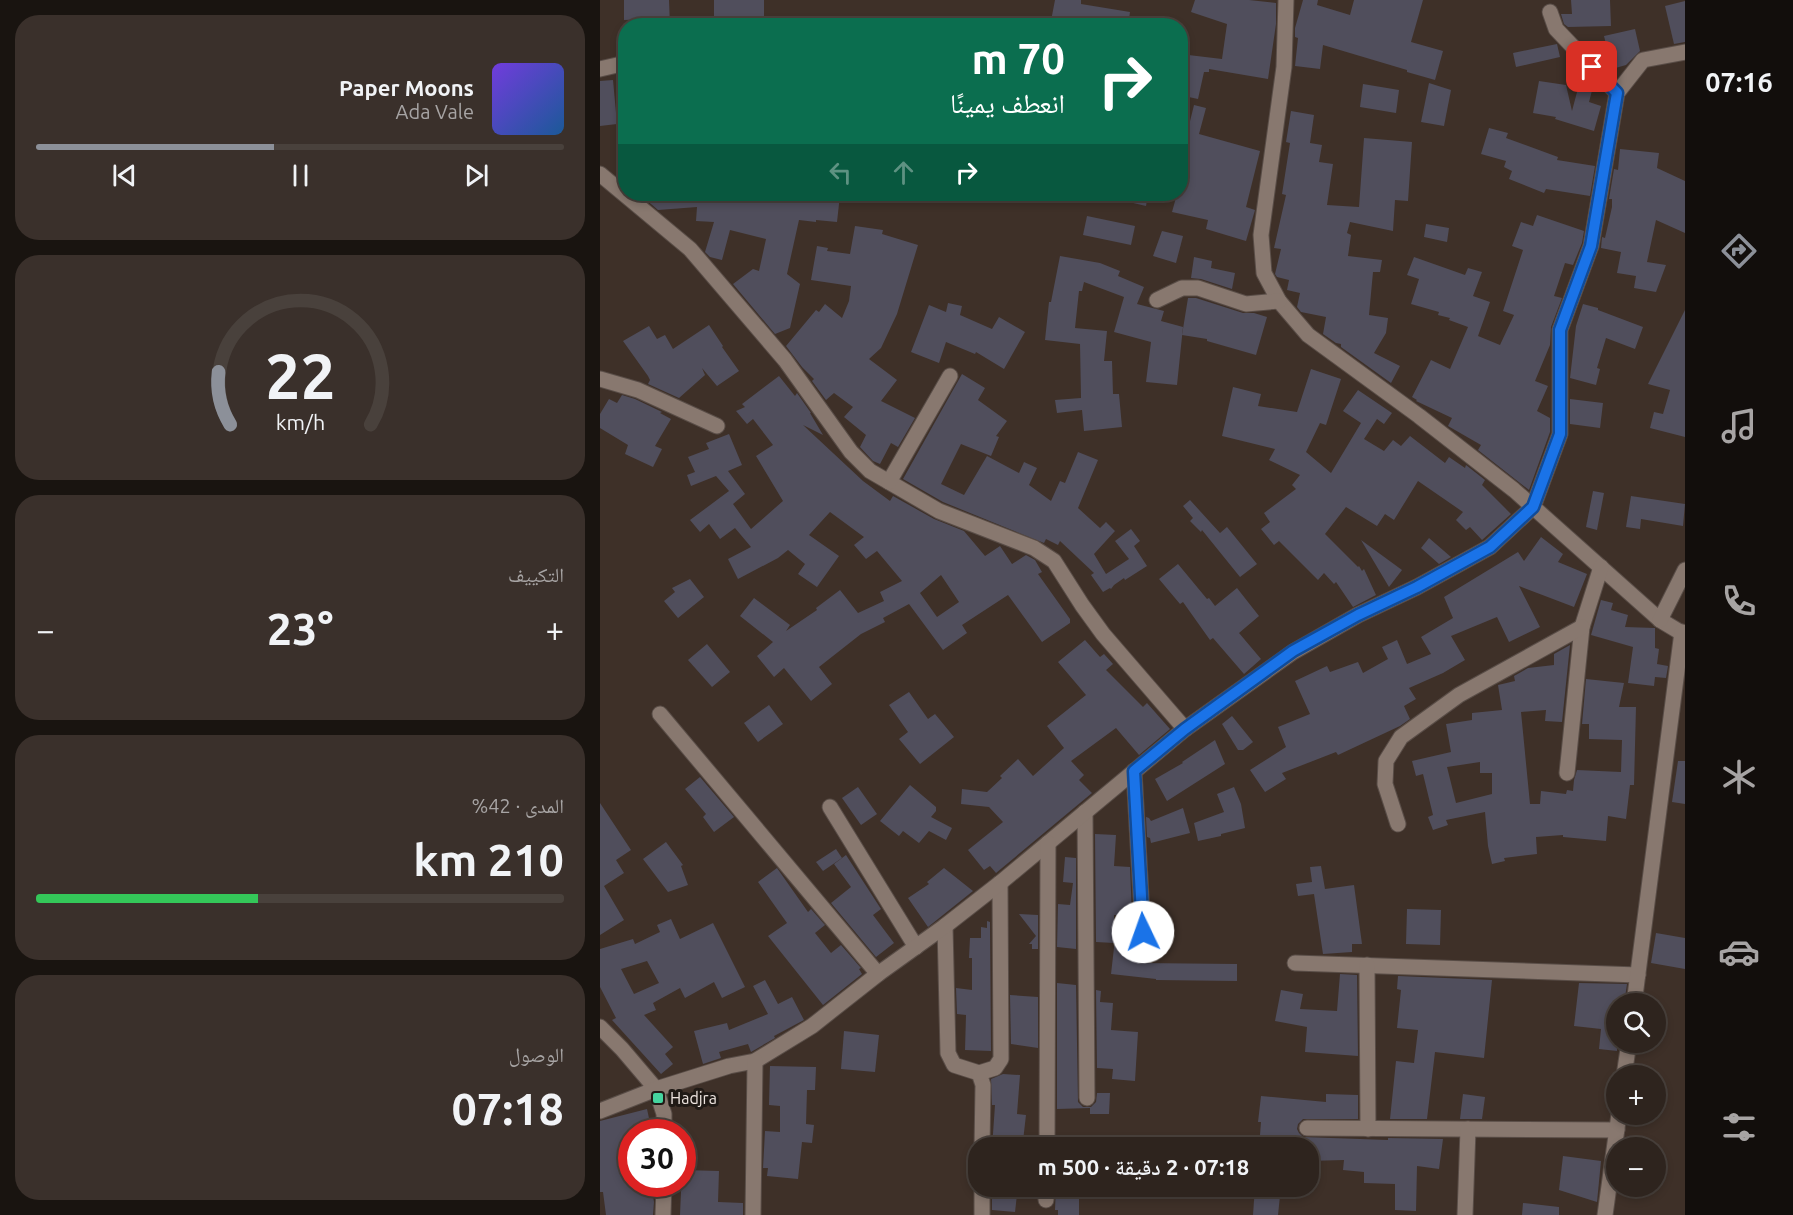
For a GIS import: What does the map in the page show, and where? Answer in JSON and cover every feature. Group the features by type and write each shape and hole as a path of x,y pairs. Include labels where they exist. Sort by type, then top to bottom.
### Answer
{"street":[{"path":"1286,0 1284,67 1261,235 1264,273 1279,301 1308,335 1419,416 1514,490 1660,620 1683,633 1636,993"},
{"path":"1550,12 1556,30 1617,93"},
{"path":"600,1111 656,1089 729,1066 754,1061 812,1026 1000,883 1185,729 1293,651 1490,547 1533,507 1560,434 1560,330 1591,246 1617,93 1643,60 1685,52"},
{"path":"600,69 618,65"},
{"path":"600,174 618,190"},
{"path":"631,201 690,249 785,360 851,452 870,471 939,511 1034,548 1054,561 1103,634 1185,729"},
{"path":"1157,300 1182,288 1198,288 1246,304 1279,301"},
{"path":"889,482 950,376"},
{"path":"600,379 638,390 717,426"},
{"path":"1567,773 1582,627 1601,567"},
{"path":"1660,620 1685,570"},
{"path":"1398,824 1385,784 1386,761 1401,737 1459,695 1582,627"},
{"path":"660,714 878,974"},
{"path":"1134,771 1143,932"},
{"path":"830,807 916,947"},
{"path":"1085,812 1087,1098"},
{"path":"1047,1137 1048,843"},
{"path":"945,926 948,1053 954,1065 979,1073 995,1068 1001,1059 1000,883"},
{"path":"1295,963 1638,975"},
{"path":"1367,965 1368,1129"},
{"path":"600,1027 656,1089 664,1119"},
{"path":"753,1215 754,1061"},
{"path":"979,1073 983,1085 982,1137"},
{"path":"1307,1128 1468,1129 1606,1123"},
{"path":"1605,1215 1618,1125"},
{"path":"1465,1215 1468,1129"},
{"path":"663,1215 664,1197"},
{"path":"982,1197 982,1215"}],"building":[{"path":"624,0 669,0 670,18 624,18"},
{"path":"714,0 764,0 764,17 714,18"},
{"path":"1055,0 1081,0 1081,4 1130,12 1129,18 1052,18"},
{"path":"1195,0 1249,0 1276,3 1276,24 1268,79 1209,69 1209,72 1204,72 1198,99 1188,97 1188,55 1222,59 1227,24 1191,12"},
{"path":"1303,0 1318,0 1317,5 1350,15 1354,0 1423,0 1411,42 1443,51 1435,80 1323,45 1320,69 1295,66 1298,38 1295,37 1295,28"},
{"path":"1571,0 1610,0 1611,26 1568,27 1564,24 1561,14 1572,14"},
{"path":"1685,1 1685,42 1674,44 1665,6"},
{"path":"1635,29 1640,51 1626,65 1612,69 1604,36"},
{"path":"1557,44 1560,57 1516,67 1513,53"},
{"path":"1581,77 1594,83 1589,102 1601,106 1594,131 1555,119 1556,117 1533,113 1539,81 1566,85 1572,111"},
{"path":"613,80 617,124 600,126 600,81"},
{"path":"1429,83 1451,90 1444,126 1421,122"},
{"path":"1363,84 1399,90 1396,113 1360,107"},
{"path":"1194,105 1206,108 1199,134 1260,151 1246,207 1255,210 1246,241 1206,229 1208,220 1172,212 1175,201 1188,201 1188,129"},
{"path":"1291,111 1314,115 1310,143 1322,145 1319,162 1333,164 1327,205 1359,207 1364,138 1412,142 1408,201 1395,200 1393,231 1350,222 1347,233 1351,235 1348,256 1382,260 1380,272 1373,272 1369,315 1388,318 1386,333 1374,353 1400,366 1391,383 1341,347 1341,344 1323,334 1326,317 1301,312 1297,307 1300,293 1287,290 1289,280 1277,277 1275,274 1281,249 1274,248 1286,195 1282,194 1290,143 1286,142"},
{"path":"1489,128 1508,133 1506,138 1558,157 1557,160 1595,166 1590,196 1546,189 1544,193 1509,179 1512,171 1504,167 1506,161 1481,154"},
{"path":"1620,149 1659,153 1657,168 1685,181 1685,233 1656,220 1647,262 1666,265 1656,292 1634,288 1636,276 1617,273 1621,252 1601,248 1602,237 1605,238 1612,207 1612,199 1609,199 1614,169 1618,170"},
{"path":"648,201 839,201 837,222 799,220 787,274 800,284 790,328 775,334 733,284 753,269 759,271 766,239 730,230 722,260 710,257 705,252 714,222 696,221 697,207 658,210"},
{"path":"1125,201 1147,201 1146,206"},
{"path":"1537,215 1584,231 1573,265 1565,263 1554,296 1562,298 1551,327 1550,345 1535,381 1548,386 1537,411 1550,418 1550,432 1529,490 1478,450 1481,445 1448,426 1452,418 1412,397 1431,360 1450,369 1468,327 1438,315 1439,312 1411,304 1419,279 1407,275 1414,257 1465,275 1468,268 1482,272 1473,296 1490,302 1478,336 1500,345 1514,315 1503,311 1523,250 1512,246 1521,222 1533,226"},
{"path":"1087,216 1135,226 1131,245 1083,235"},
{"path":"1426,224 1449,228 1447,242 1424,237"},
{"path":"855,226 883,230 882,234 918,245 897,314 881,348 869,359 897,380 881,401 915,418 898,447 891,443 880,464 873,461 860,447 866,435 844,417 853,407 834,393 826,400 812,381 814,379 786,346 816,310 819,312 825,304 842,318 849,301 851,286 811,280 817,246 828,248 827,251 850,254"},
{"path":"1162,231 1183,236 1176,263 1153,256"},
{"path":"1060,256 1100,263 1120,271 1118,276 1144,287 1137,304 1164,311 1161,321 1183,327 1177,385 1146,382 1151,342 1114,332 1124,297 1084,282 1082,291 1079,291 1075,328 1107,331 1104,361 1112,361 1113,394 1119,394 1122,427 1084,431 1082,410 1057,413 1055,400 1081,398 1080,344 1045,340 1049,302 1051,302"},
{"path":"1194,257 1212,261 1211,268 1235,273 1232,289 1191,278"},
{"path":"1188,298 1196,298 1243,313 1254,313 1267,317 1256,355 1207,341 1207,339 1182,335"},
{"path":"948,303 962,306 960,315 992,329 999,317 1025,332 1004,369 976,352 975,354 946,342 939,363 911,352 929,305 946,312"},
{"path":"1583,304 1643,327 1635,349 1606,338 1597,368 1600,369 1596,385 1570,378 1576,326"},
{"path":"1685,310 1685,437 1650,428 1654,412 1663,414 1670,390 1648,384"},
{"path":"709,325 739,371 717,386 702,368 705,375 679,398 648,384 650,380 648,376 623,341 649,326 657,339 665,335 673,349"},
{"path":"1311,369 1341,379 1326,425 1320,423 1306,452 1331,473 1361,423 1343,411 1358,390 1392,413 1384,424 1377,419 1364,439 1384,451 1393,440 1401,446 1410,436 1445,463 1449,457 1465,468 1466,465 1485,480 1482,485 1511,514 1482,540 1470,527 1466,530 1456,520 1463,512 1418,481 1394,520 1385,514 1377,526 1346,507 1325,534 1362,571 1364,569 1376,595 1353,607 1336,582 1334,584 1324,573 1318,580 1279,541 1274,545 1261,529 1270,522 1264,513 1296,489 1292,485 1300,475 1269,460 1275,449 1222,436 1233,387 1261,394 1258,406 1297,412"},
{"path":"962,374 985,388 978,400 1007,421 996,436 999,437 991,456 961,444 941,484 964,495 987,456 1019,473 1024,462 1037,468 1029,485 1051,501 1060,481 1065,483 1078,452 1098,460 1078,508 1100,528 1106,522 1115,531 1094,554 1106,574 1129,559 1115,541 1131,529 1140,541 1134,546 1147,566 1103,592 1091,575 1094,573 1060,541 1058,545 1046,539 1044,543 943,502 903,479"},
{"path":"779,376 795,396 797,393 823,435 803,425 863,481 890,501 893,496 934,519 964,531 985,556 1000,546 1012,564 1026,555 1035,560 1042,572 1038,574 1070,619 1070,623 1042,642 1008,595 962,625 967,633 943,650 909,604 883,618 885,622 861,634 819,667 832,684 811,701 784,668 774,677 757,656 773,642 740,616 754,598 790,625 786,631 817,610 816,608 840,590 858,613 884,601 880,592 902,581 877,551 866,559 854,545 864,537 830,512 809,535 839,556 817,587 798,574 805,564 788,550 778,558 738,579 728,559 751,547 735,528 720,539 709,524 700,532 690,520 729,491 716,476 691,486 687,475 695,472 688,457 709,449 706,443 729,434 742,465 728,471 745,494 733,504 751,529 783,501 756,456 773,445 753,419 747,424 736,411 745,407 742,404","holes":["941,575 959,602 937,617 920,593"]},
{"path":"622,395 662,412 660,413 671,419 655,446 662,449 653,467 625,454 628,445 600,428 600,414 609,399 617,403"},
{"path":"1570,399 1603,403 1600,428 1570,424"},
{"path":"1593,491 1604,493 1597,530 1586,527"},
{"path":"1631,496 1685,504 1683,526 1641,519 1640,529 1626,527"},
{"path":"1190,500 1220,533 1227,527 1257,564 1240,577 1202,530 1201,532 1190,521 1193,518 1183,506"},
{"path":"1541,537 1563,554 1558,562 1587,574 1574,607 1519,586 1540,627 1509,642 1497,617 1451,636 1465,660 1409,688 1416,699 1404,706 1410,719 1338,755 1336,752 1282,773 1286,779 1265,792 1250,770 1286,747 1278,727 1310,714 1295,681 1327,666 1330,672 1358,662 1363,673 1388,659 1382,647 1397,640 1407,664 1431,654 1421,637 1453,618 1444,597 1518,552 1524,561"},
{"path":"1429,538 1451,557 1439,564 1421,548"},
{"path":"1361,540 1402,570 1389,587"},
{"path":"1178,564 1215,606 1237,588 1259,616 1239,633 1261,659 1244,674 1213,638 1210,640 1183,602 1180,604 1159,579"},
{"path":"690,579 704,597 678,618 664,601 675,592 672,588"},
{"path":"1601,600 1613,603 1611,610 1628,615 1625,627 1655,628 1655,648 1659,649 1657,664 1668,666 1666,678 1655,677 1654,686 1628,683 1633,647 1591,635"},
{"path":"1085,640 1100,657 1104,654 1113,664 1106,670 1143,707 1147,703 1170,729 1139,755 1116,728 1071,761 1084,775 1079,780 1092,793 996,873 990,866 984,870 968,850 1003,822 989,807 961,804 962,789 987,792 1018,759 1033,776 1064,748 1047,726 1086,695 1058,662"},
{"path":"707,644 730,672 712,687 688,660"},
{"path":"1570,645 1562,722 1545,721 1546,710 1521,712 1530,804 1540,804 1541,791 1566,794 1567,790 1573,791 1577,770 1621,772 1622,740 1589,739 1589,724 1582,724 1586,679 1624,683 1619,707 1636,707 1634,785 1630,785 1626,819 1608,816 1606,841 1563,837 1563,835 1536,837 1537,854 1504,858 1505,861 1492,864 1485,812 1446,820 1448,825 1433,830 1428,817 1433,815 1423,774 1416,776 1412,761 1451,752 1446,724 1472,720 1472,713 1502,710 1498,685 1515,681 1514,676 1528,668 1554,665 1554,654","holes":["1480,762 1480,773 1492,773 1492,794 1456,803 1447,767"]},
{"path":"909,692 928,719 935,714 954,737 920,764 899,739 908,732 889,705"},
{"path":"769,705 783,724 758,742 744,723"},
{"path":"1232,716 1253,742 1243,750 1238,750 1222,724"},
{"path":"1215,740 1225,764 1167,801 1155,779 1183,763"},
{"path":"1678,761 1685,761 1685,804 1672,802"},
{"path":"700,777 734,817 714,832 703,817 706,814 685,789"},
{"path":"910,785 936,807 931,817 952,828 946,840 929,831 919,843 903,831 899,836 880,821"},
{"path":"858,787 877,814 861,825 842,798"},
{"path":"1234,787 1241,804 1245,828 1198,841 1194,823 1224,812 1217,794"},
{"path":"600,803 631,850 616,860 624,873 604,886 624,920 600,935"},
{"path":"1183,808 1190,833 1151,843 1150,838 1147,837 1146,817 1151,821"},
{"path":"1095,834 1116,835 1114,866 1130,867 1132,916 1114,915 1114,943 1096,942"},
{"path":"666,842 683,865 681,866 688,885 668,892 643,859"},
{"path":"836,849 842,858 823,871 816,862"},
{"path":"846,855 881,909 873,915 894,943 876,957 831,903 851,887 834,864"},
{"path":"1065,857 1076,858 1076,949 1057,947 1058,904 1070,905 1073,883 1063,882"},
{"path":"1321,866 1325,889 1354,885 1362,944 1352,944 1352,952 1323,954 1314,894 1298,896 1296,884 1312,882 1310,867"},
{"path":"777,868 808,912 811,909 825,925 815,933 831,953 841,945 861,968 859,969 862,974 823,1005 768,936 787,923 758,882"},
{"path":"944,868 973,891 928,927 908,898 929,884 927,882"},
{"path":"1407,909 1441,910 1440,945 1406,944"},
{"path":"1019,914 1038,915 1038,949 1032,949 1032,944 1029,944 1036,936"},
{"path":"671,919 680,939 713,923 745,987 722,998 714,982 685,998 680,988 653,1003 656,1010 644,1015 673,1047 665,1054 673,1064 661,1074 612,1020 616,1018 600,987 600,949 633,939 635,944 660,932 657,925","holes":["647,961 659,983 634,994 621,969"]},
{"path":"987,921 990,922 991,1051 965,1050 966,1015 957,1014 956,988 972,990 970,938 981,938 981,927 987,928"},
{"path":"1656,933 1685,938 1685,969 1651,963"},
{"path":"1115,939 1141,941 1139,963 1237,964 1237,981 1156,980 1111,974"},
{"path":"1340,974 1357,975 1358,1056 1305,1052 1307,1027 1275,1021 1281,990 1303,994 1300,1009 1337,1011"},
{"path":"1398,976 1492,980 1484,1058 1435,1052 1427,1119 1390,1119 1396,1061 1414,1063 1418,1030 1397,1028 1401,990 1397,989"},
{"path":"765,980 778,1004 792,997 804,1020 774,1036 775,1038 751,1052 748,1044 719,1052 721,1058 703,1064 694,1031 727,1023 729,1030 768,1014 753,986"},
{"path":"1057,983 1076,985 1078,1102 1083,1107 1091,1107 1096,1102 1097,1093 1110,1093 1109,1114 1090,1114 1090,1108 1057,1109"},
{"path":"1579,983 1627,984 1626,993 1606,993 1606,1050 1599,1049 1601,1029 1574,1026"},
{"path":"1096,990 1101,991 1100,1002 1113,1003 1111,1030 1138,1032 1135,1081 1112,1079 1113,1069 1097,1068"},
{"path":"1010,995 1038,997 1038,1048 1011,1044"},
{"path":"844,1031 879,1035 875,1072 841,1069"},
{"path":"770,1066 816,1067 815,1090 807,1090 806,1124 814,1125 812,1143 802,1142 798,1179 767,1176 768,1168 763,1168 765,1131 780,1132 780,1106 769,1105"},
{"path":"1003,1074 1020,1075 1017,1114 1026,1115 1023,1137 993,1137 995,1105 992,1105 991,1079"},
{"path":"1326,1094 1358,1095 1358,1119 1303,1119 1297,1129 1303,1137 1260,1137 1261,1122 1258,1122 1261,1096 1326,1102"},
{"path":"1463,1094 1485,1097 1482,1119 1460,1119"},
{"path":"647,1109 649,1119 618,1119 618,1197 653,1197 653,1215 606,1215 603,1192 600,1192 600,1121"},
{"path":"1319,1138 1443,1139 1439,1169 1417,1166 1416,1211 1395,1210 1395,1184 1364,1183 1364,1172 1343,1170 1344,1160 1319,1161"},
{"path":"1563,1156 1601,1161 1597,1202 1559,1190"},
{"path":"696,1170 719,1171 718,1202 743,1203 743,1215 680,1215 681,1197 696,1197"},
{"path":"992,1197 1017,1197 1015,1212 992,1210"},
{"path":"1056,1197 1079,1197 1079,1215 1058,1215 1058,1210 1055,1210"},
{"path":"1254,1197 1280,1197 1278,1215 1253,1215"},
{"path":"1523,1203 1559,1207 1559,1215 1522,1215"}],"place":[{"name":"Hadjra","path":"658,1098"}],"route":[{"path":"1143,932 1134,771 1185,729 1293,651 1490,547 1533,507 1560,434 1560,330 1591,246 1617,93 1592,67"}]}
